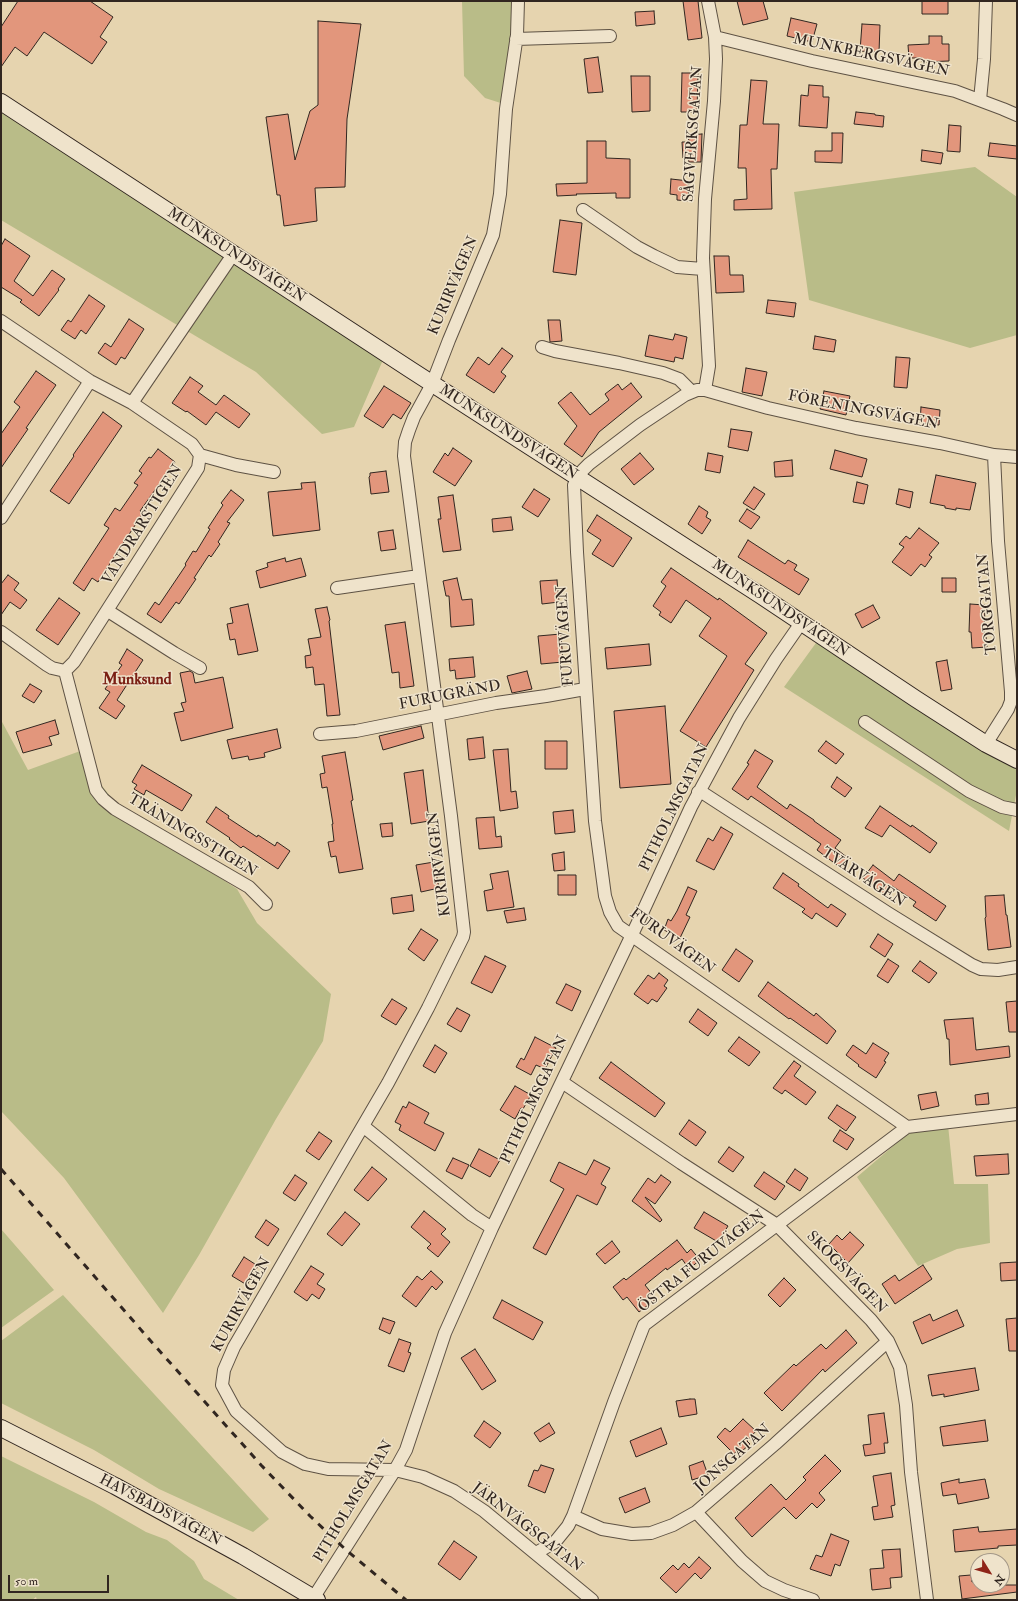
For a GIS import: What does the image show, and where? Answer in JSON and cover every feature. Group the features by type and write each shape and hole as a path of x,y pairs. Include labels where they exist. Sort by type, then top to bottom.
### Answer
{"street":[{"name":"KURIRVÄGEN","path":"395,1470 328,1469 305,1464 282,1452 236,1411 222,1385 224,1370 234,1346 363,1126 428,1008 463,937 464,932 452,831 404,456 405,442 414,416 432,384 493,235 500,194 506,108 516,39 518,1"},
{"name":"SÅGVERKSGATAN","path":"705,390 709,366 703,269 705,199 714,101 716,37 708,1"},
{"path":"980,100 984,59 986,1"},
{"path":"516,39 610,36"},
{"name":"MUNKBERGSVÄGEN","path":"716,37 812,61 955,91 1003,108 1017,115"},
{"name":"MUNKSUNDSVÄGEN","path":"1,102 234,253 432,384 670,537 916,699 986,744 1017,760"},
{"path":"583,210 631,243 654,256 677,267 703,269"},
{"path":"132,403 234,253"},
{"name":"VANDRARSTIGEN","path":"1,321 90,381 132,403 192,444 200,455 236,465 274,472"},
{"path":"542,347 555,351 619,362 663,373 679,379 692,392"},
{"path":"1,518 90,381"},
{"path":"577,478 589,464 640,425 692,392 697,390 705,390"},
{"name":"FÖRENINGSVÄGEN","path":"705,390 768,408 848,427 940,443 994,455 1017,457"},
{"name":"VANDRARSTIGEN","path":"65,671 74,662 108,611 198,468 200,455"},
{"name":"TORGGATAN","path":"986,744 1008,708 1011,692 998,541 994,455"},
{"name":"FURUVÄGEN","path":"577,478 574,485 574,493 595,821 605,896 610,912 618,926 907,1127"},
{"path":"337,588 419,576"},
{"path":"108,611 200,668"},
{"name":"PITHOLMSGATAN","path":"314,1599 406,1450 445,1333 492,1228 698,792 739,718 776,659 801,623"},
{"path":"1,632 47,665 65,671"},
{"name":"TRÄNINGSSTIGEN","path":"65,671 96,790 101,797 115,809 249,887 266,904"},
{"name":"FURUGRÄND","path":"320,734 356,731 496,703 586,689"},
{"path":"865,722 969,791 1002,807 1017,810"},
{"name":"TVÄRVÄGEN","path":"698,792 703,793 888,913 972,965 981,969 998,970 1017,967"},
{"name":"SKOGSVÄGEN","path":"562,1082 777,1225 871,1320 888,1341 900,1367 906,1405 911,1472 927,1600"},
{"path":"907,1127 1017,1114"},
{"path":"363,1126 472,1215 492,1228"},
{"name":"ÖSTRA FURUVÄGEN","path":"536,1553 555,1542 568,1526 573,1516 614,1402 644,1325 907,1127"},
{"name":"JONSGATAN","path":"573,1516 602,1529 632,1534 651,1533 673,1525 696,1512 775,1444 888,1341"},
{"name":"HAVSBADSVÄGEN","path":"1,1428 129,1493 243,1556 314,1599"},
{"name":"JÄRNVÄGSGATAN","path":"395,1470 423,1477 454,1492 484,1511 592,1600"},
{"path":"696,1512 742,1561 765,1581 784,1590 813,1600"}],"green space":[{"path":"462,1 517,1 507,105 485,98 464,76"},
{"path":"1,96 389,346 354,427 322,434 256,372 1,220"},
{"path":"975,167 1017,197 1017,335 970,348 809,300 794,192"},
{"path":"821,636 1017,756 1017,790 1009,831 784,687"},
{"path":"1,720 28,770 83,750 91,772 126,816 237,889 257,923 331,994 323,1041 276,1119 199,1255 163,1313 64,1178 1,1111"},
{"path":"948,1125 954,1184 988,1184 990,1243 957,1249 918,1266 857,1177 913,1129"},
{"path":"1,1229 54,1290 1,1328"},
{"path":"63,1295 269,1519 253,1532 159,1489 94,1450 1,1403 1,1341"},
{"path":"1,1456 94,1502 146,1532 167,1540 194,1561 204,1579 239,1600 37,1600 36,1597 32,1600 1,1600"}],"building":[{"path":"18,1 90,1 113,17 100,37 107,42 92,64 44,32 27,56 15,47 1,67 1,27"},
{"path":"683,1 698,1 702,38 688,40"},
{"path":"737,1 763,1 768,19 743,25"},
{"path":"922,1 948,1 948,14 922,14"},
{"path":"654,11 655,24 636,26 635,12"},
{"path":"791,18 817,24 812,42 787,36"},
{"path":"318,21 361,24 347,119 345,187 315,188 317,221 284,226 280,195 277,195 266,117 288,114 295,160 310,111 318,105"},
{"path":"862,24 880,25 879,52 860,51"},
{"path":"929,36 942,36 942,44 949,44 949,61 922,62 922,58 909,58 908,45 929,44"},
{"path":"598,57 603,92 588,93 584,59"},
{"path":"682,73 698,73 697,112 681,112"},
{"path":"631,76 650,76 650,111 632,112"},
{"path":"751,80 767,81 763,124 779,124 777,169 771,169 772,209 734,210 734,200 747,199 746,168 738,168 740,125 747,125"},
{"path":"809,85 823,86 823,97 829,97 827,128 799,126 801,95 808,96"},
{"path":"856,112 884,116 883,127 854,124"},
{"path":"949,125 961,126 960,152 947,151"},
{"path":"832,133 843,133 842,163 815,162 815,151 832,151"},
{"path":"702,134 701,162 689,162 688,158 683,158 682,142 689,142 688,135"},
{"path":"587,141 606,141 606,158 630,159 630,198 616,198 616,193 557,196 556,184 587,183"},
{"path":"990,143 1017,146 1017,159 988,156"},
{"path":"922,150 943,153 941,164 921,161"},
{"path":"671,179 689,181 688,201 677,200 677,195 670,194"},
{"path":"560,220 582,223 576,275 553,272"},
{"path":"5,239 30,256 14,281 33,296 52,270 65,279 58,289 59,290 39,316 20,302 22,300 1,287 1,246"},
{"path":"714,256 729,256 730,275 743,275 744,292 716,293"},
{"path":"89,295 105,306 86,334 81,330 75,339 61,330 68,320 71,322"},
{"path":"768,300 796,303 794,317 766,313"},
{"path":"129,319 144,329 125,359 121,357 116,365 98,353 105,343 111,347"},
{"path":"548,320 560,320 562,341 550,342"},
{"path":"675,334 687,337 683,359 675,357 674,362 645,356 649,335 673,340"},
{"path":"815,336 836,340 834,352 813,349"},
{"path":"502,348 513,356 501,372 506,376 494,393 466,375 478,357 489,365"},
{"path":"896,357 910,358 907,388 894,387"},
{"path":"746,368 767,372 762,396 742,392"},
{"path":"36,371 56,385 26,428 28,429 1,468 1,434 20,407 14,402"},
{"path":"190,377 203,386 198,392 216,405 224,395 250,414 239,428 216,412 206,425 187,411 186,412 172,403"},
{"path":"631,383 642,397 599,432 582,457 564,444 577,426 558,403 571,392 590,415 609,400 605,394 618,384 622,390"},
{"path":"384,386 411,403 401,419 393,414 383,428 364,416"},
{"path":"824,391 850,396 846,415 820,409"},
{"path":"921,407 940,410 939,425 920,423"},
{"path":"103,412 122,426 69,504 50,491"},
{"path":"731,429 752,432 748,451 728,447"},
{"path":"453,448 472,461 455,486 433,472 445,453 448,456"},
{"path":"158,449 175,462 140,511 143,513 98,582 92,578 84,591 73,583 109,528 104,525 115,508 120,511 138,485 134,483 142,473 139,471 149,457 151,458"},
{"path":"835,450 867,459 862,477 830,469"},
{"path":"640,453 654,469 634,485 621,469"},
{"path":"708,453 723,456 720,473 705,470"},
{"path":"792,460 793,476 775,477 774,462"},
{"path":"386,471 389,492 371,494 370,473"},
{"path":"936,475 976,483 970,510 956,508 956,510 930,503"},
{"path":"315,482 320,530 273,536 268,492 302,489 301,483"},
{"path":"857,482 868,485 864,504 853,502"},
{"path":"754,487 765,494 754,510 743,503"},
{"path":"534,489 550,499 538,517 522,507"},
{"path":"899,489 913,492 910,508 896,504"},
{"path":"231,490 244,500 227,522 230,523 218,542 220,544 211,557 209,555 194,578 196,579 179,604 176,602 161,623 147,614 155,602 159,605 186,565 185,564 193,551 196,552 210,529 208,528 223,505 221,503"},
{"path":"453,495 461,550 443,552 438,519 441,519 438,497"},
{"path":"699,506 708,512 706,517 711,520 702,534 688,524"},
{"path":"747,509 760,517 751,529 739,521"},
{"path":"597,515 632,538 613,567 592,554 601,540 587,531"},
{"path":"511,517 513,530 493,532 492,519"},
{"path":"919,528 939,543 929,555 932,557 925,567 921,564 911,576 892,562 904,547 899,544 906,536 910,539"},
{"path":"393,530 396,549 381,551 378,532"},
{"path":"748,540 785,564 788,560 797,565 794,570 809,579 799,595 738,557"},
{"path":"285,558 286,562 301,558 306,576 260,588 256,571 268,567 267,563"},
{"path":"671,568 718,600 719,598 767,633 745,664 754,670 706,747 680,731 727,656 699,636 711,618 686,600 671,623 659,615 661,612 653,606 666,586 661,582"},
{"path":"8,575 19,583 14,590 27,600 20,609 10,602 1,615 1,584"},
{"path":"457,578 462,600 472,599 474,625 451,627 449,596 446,596 443,581"},
{"path":"942,578 956,578 956,592 942,592"},
{"path":"557,580 559,602 542,604 540,581"},
{"path":"59,598 80,613 58,645 36,630"},
{"path":"248,604 258,651 238,655 235,639 230,640 227,624 233,623 230,608"},
{"path":"970,604 985,605 984,637 986,637 987,647 972,648 971,632 969,632"},
{"path":"873,605 880,618 862,628 855,614"},
{"path":"327,607 330,620 340,715 327,716 324,684 315,685 313,667 306,668 305,656 311,655 308,639 321,637 315,609"},
{"path":"405,622 414,686 400,688 399,672 392,673 385,625"},
{"path":"561,634 563,662 541,664 538,636"},
{"path":"649,644 651,665 607,669 605,648"},
{"path":"127,649 143,660 117,700 125,706 116,719 99,708 110,692 105,689 122,665 119,663"},
{"path":"473,657 475,677 456,679 455,670 450,671 449,659"},
{"path":"947,660 952,689 941,691 936,662"},
{"path":"190,671 193,673 195,683 223,677 233,728 181,741 174,713 184,711 181,703 186,702 180,673"},
{"path":"527,671 532,689 512,693 507,676"},
{"path":"30,684 42,691 34,703 22,696"},
{"path":"665,706 671,784 620,788 614,711"},
{"path":"55,720 59,734 49,737 52,745 23,753 16,732"},
{"path":"421,726 424,738 383,750 379,736"},
{"path":"277,729 281,748 264,753 265,757 249,760 248,756 232,759 227,740"},
{"path":"483,737 485,758 469,760 467,739"},
{"path":"545,741 567,741 567,769 545,769"},
{"path":"826,741 844,754 836,764 818,751"},
{"path":"508,749 511,792 516,791 518,808 500,811 493,750"},
{"path":"755,750 773,761 757,787 787,809 790,804 841,840 835,848 848,858 841,868 817,850 821,844 751,796 748,800 732,789 749,764 747,763"},
{"path":"345,752 353,800 351,801 363,869 339,873 336,856 331,857 328,842 334,841 333,824 327,787 322,788 320,774 325,773 322,756"},
{"path":"142,765 192,795 182,811 146,790 144,795 134,789 137,785 132,782"},
{"path":"423,770 429,821 411,824 404,773"},
{"path":"837,777 852,788 845,797 831,787"},
{"path":"880,806 911,827 912,825 937,843 930,853 890,825 882,837 865,828"},
{"path":"216,807 229,816 228,818 257,837 258,835 275,846 277,842 290,851 278,869 243,846 241,848 229,839 230,838 206,822"},
{"path":"573,810 575,832 555,834 553,812"},
{"path":"494,817 496,837 501,836 502,847 479,849 476,818"},
{"path":"392,823 393,836 382,837 380,824"},
{"path":"721,827 733,834 714,870 696,861 708,838 713,841"},
{"path":"564,852 565,870 554,871 552,854"},
{"path":"434,862 439,888 421,892 416,865"},
{"path":"873,865 894,881 899,874 946,906 936,921 913,906 916,902 892,886 885,895 863,878"},
{"path":"508,871 514,907 487,911 484,891 493,889 490,874"},
{"path":"783,873 828,908 831,904 846,914 837,927 816,913 812,919 802,912 805,909 773,888"},
{"path":"558,875 576,875 576,895 558,895"},
{"path":"688,887 697,891 686,915 690,917 680,938 664,930 668,919 671,921 677,911"},
{"path":"412,895 414,911 393,914 391,898"},
{"path":"1004,895 1011,947 988,950 985,918 985,896"},
{"path":"524,908 526,920 507,923 504,911"},
{"path":"421,929 438,940 424,961 408,949"},
{"path":"878,934 893,944 885,957 870,947"},
{"path":"736,949 753,961 739,982 722,970"},
{"path":"485,956 506,966 492,993 471,983"},
{"path":"888,959 899,966 888,983 877,976"},
{"path":"920,961 937,973 929,983 912,971"},
{"path":"659,973 668,980 664,986 667,988 657,1002 652,999 648,1004 634,994 648,975 654,979"},
{"path":"768,982 814,1016 816,1013 836,1031 827,1044 758,996"},
{"path":"566,984 581,991 572,1011 556,1003"},
{"path":"392,999 407,1008 396,1025 381,1016"},
{"path":"1017,1001 1017,1032 1009,1032 1006,1002"},
{"path":"457,1008 470,1015 461,1032 447,1024"},
{"path":"698,1009 717,1023 708,1036 689,1022"},
{"path":"973,1018 976,1050 1009,1046 1010,1057 950,1065 949,1039 947,1039 944,1020"},
{"path":"535,1037 556,1048 545,1069 536,1065 531,1075 516,1067 521,1058 524,1060"},
{"path":"739,1037 760,1052 749,1066 728,1051"},
{"path":"873,1043 889,1053 884,1061 886,1062 876,1078 858,1066 859,1065 846,1055 853,1045 866,1054"},
{"path":"435,1045 447,1053 435,1073 423,1066"},
{"path":"794,1061 801,1066 794,1076 816,1092 806,1105 785,1090 782,1094 773,1088"},
{"path":"611,1062 665,1103 655,1117 599,1078"},
{"path":"515,1086 531,1095 515,1119 500,1110"},
{"path":"936,1092 939,1106 921,1110 918,1095"},
{"path":"988,1093 989,1104 976,1105 975,1095"},
{"path":"409,1102 429,1113 424,1123 444,1133 435,1151 399,1130 401,1125 395,1122 403,1106 406,1108"},
{"path":"837,1105 856,1117 846,1131 828,1118"},
{"path":"689,1120 706,1132 696,1146 679,1134"},
{"path":"840,1130 854,1139 847,1150 833,1141"},
{"path":"319,1132 332,1141 319,1160 306,1151"},
{"path":"729,1147 744,1157 733,1172 718,1162"},
{"path":"479,1149 500,1160 490,1177 470,1166"},
{"path":"1008,1154 1009,1174 976,1176 974,1156"},
{"path":"453,1158 469,1165 462,1179 446,1171"},
{"path":"594,1160 610,1168 601,1184 606,1187 597,1205 577,1195 546,1255 533,1248 564,1189 550,1181 559,1162 586,1175"},
{"path":"372,1167 387,1179 368,1201 354,1190"},
{"path":"795,1169 808,1178 800,1191 786,1182"},
{"path":"764,1172 785,1186 775,1200 754,1186"},
{"path":"295,1175 307,1183 295,1201 283,1193"},
{"path":"661,1175 671,1182 655,1204 645,1197 662,1220 660,1222 632,1201 648,1178 655,1183"},
{"path":"424,1211 446,1229 441,1234 450,1242 438,1257 427,1248 431,1244 411,1227"},
{"path":"345,1212 360,1224 342,1246 327,1234"},
{"path":"704,1212 728,1226 718,1242 694,1228"},
{"path":"266,1220 279,1229 268,1246 255,1237"},
{"path":"850,1232 864,1245 848,1263 829,1244 837,1235 842,1240"},
{"path":"677,1240 687,1253 691,1249 700,1260 689,1269 682,1259 667,1270 666,1268 645,1285 656,1299 639,1312 627,1297 623,1300 613,1287 624,1278 626,1280"},
{"path":"612,1241 620,1252 605,1264 596,1254"},
{"path":"244,1257 258,1266 247,1285 232,1276"},
{"path":"1017,1262 1017,1280 1001,1281 1000,1263"},
{"path":"923,1265 932,1279 895,1304 882,1284 895,1275 899,1281"},
{"path":"311,1266 324,1274 317,1284 325,1289 319,1299 312,1294 307,1301 294,1292"},
{"path":"431,1271 443,1282 436,1290 432,1286 416,1307 402,1296 417,1276 422,1280"},
{"path":"784,1278 796,1290 780,1307 768,1295"},
{"path":"502,1300 543,1322 533,1340 493,1318"},
{"path":"957,1310 964,1326 922,1344 913,1322 930,1314 933,1321"},
{"path":"383,1318 395,1322 390,1334 379,1329"},
{"path":"1017,1318 1017,1351 1009,1351 1006,1319"},
{"path":"846,1330 857,1343 825,1372 823,1369 782,1411 764,1393 794,1364 796,1366 821,1344 826,1349"},
{"path":"399,1339 411,1343 408,1352 411,1353 404,1372 388,1366"},
{"path":"475,1349 496,1381 482,1390 461,1358"},
{"path":"975,1368 979,1390 944,1397 944,1394 932,1396 928,1375"},
{"path":"695,1399 697,1414 679,1417 676,1401"},
{"path":"884,1413 888,1443 884,1443 885,1453 865,1456 863,1445 871,1444 868,1415"},
{"path":"743,1419 756,1431 747,1441 750,1444 742,1451 739,1448 734,1454 717,1437 725,1428 730,1432"},
{"path":"985,1420 988,1441 943,1446 940,1427"},
{"path":"484,1421 501,1433 490,1448 474,1436"},
{"path":"549,1423 555,1433 540,1442 534,1433"},
{"path":"661,1428 667,1444 636,1457 630,1441"},
{"path":"825,1455 841,1471 819,1493 825,1500 817,1508 812,1503 796,1519 784,1507 752,1537 735,1518 771,1484 786,1500 806,1480 803,1477"},
{"path":"703,1461 708,1475 692,1480 689,1466"},
{"path":"541,1465 554,1469 545,1493 528,1486 534,1470 538,1471"},
{"path":"891,1473 895,1505 891,1506 893,1517 874,1520 872,1507 878,1506 873,1476"},
{"path":"959,1479 959,1483 985,1479 989,1498 958,1504 956,1494 943,1496 941,1483"},
{"path":"645,1488 650,1502 625,1513 619,1498"},
{"path":"978,1527 979,1532 1017,1529 1017,1545 955,1552 953,1530"},
{"path":"831,1534 849,1541 840,1566 835,1564 831,1576 810,1569 816,1555 822,1557"},
{"path":"454,1541 477,1557 460,1580 438,1564"},
{"path":"900,1549 902,1577 890,1578 891,1588 872,1590 870,1569 884,1568 882,1550"},
{"path":"699,1557 711,1568 701,1579 695,1573 676,1593 660,1578 673,1565 678,1570 684,1563 689,1568"},
{"path":"970,1575 970,1593 1009,1593 962,1599 959,1576"},
{"path":"1010,1585 1017,1585 1017,1592 1010,1593"}],"railway":[{"path":"1,1169 261,1465 310,1516 345,1549 406,1600"}],"district":[{"name":"Munksund","path":"137,681"}]}
